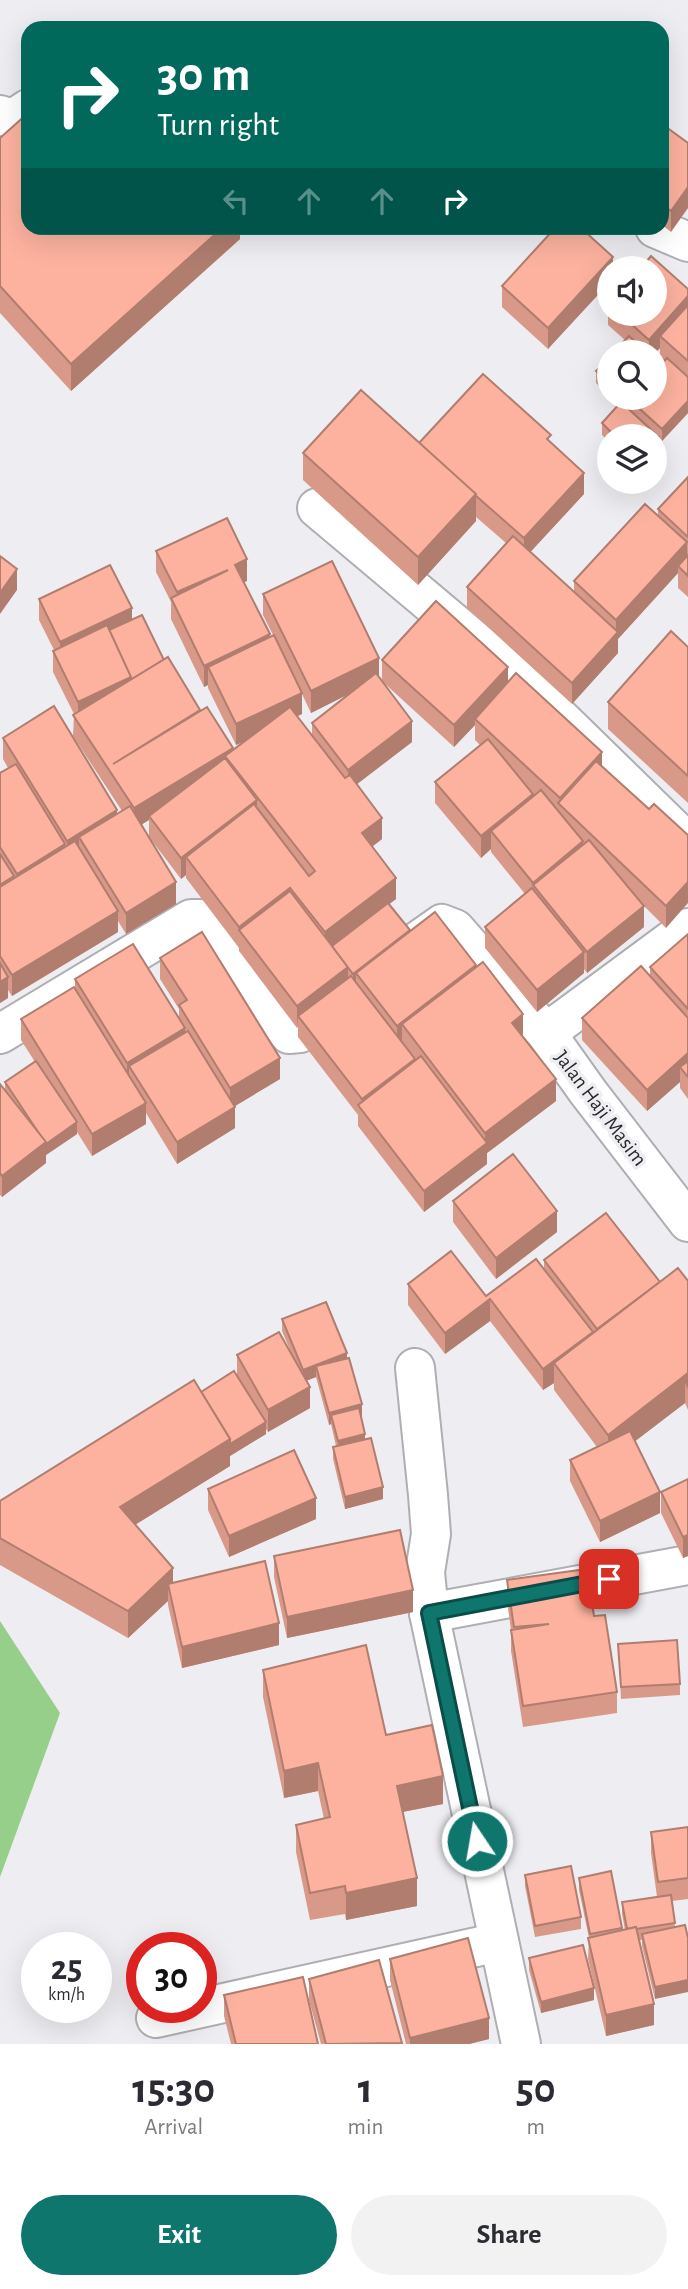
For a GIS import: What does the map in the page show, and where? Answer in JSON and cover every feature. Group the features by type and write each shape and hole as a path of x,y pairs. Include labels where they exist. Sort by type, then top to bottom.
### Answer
{"street":[{"path":"0,115 13,120 21,115"},
{"path":"669,234 688,242"},
{"path":"317,508 518,677 688,843"},
{"path":"0,1034 191,919 200,919 208,924 289,1034 300,1033 431,929 442,924 455,929 546,1033"},
{"name":"Jalan Haji Masim","path":"688,928 546,1033 587,1092 688,1222"},
{"path":"415,1368 428,1495 430,1534 425,1572 429,1613 522,2044"},
{"path":"429,1613 688,1565"},
{"path":"217,2004 499,1942"}],"green space":[{"path":"0,1621 60,1713 0,1877"}],"building":[{"path":"21,119 21,235 214,235 71,364 0,286 0,138"},
{"path":"669,129 688,143 688,187 671,211"},
{"path":"549,235 589,235 612,256 597,256 597,274 548,328 502,286"},
{"path":"667,270 688,289 688,296 667,320"},
{"path":"688,305 688,361 660,336"},
{"path":"633,326 661,326 649,340"},
{"path":"667,358 688,377 688,401 667,424 656,424 641,410 667,410"},
{"path":"483,374 551,435 547,439 584,473 524,538 419,443"},
{"path":"361,390 476,494 418,557 303,453"},
{"path":"614,410 630,410 645,424 603,424"},
{"path":"688,477 688,537 658,509"},
{"path":"645,504 687,542 616,620 574,581"},
{"path":"227,518 247,559 235,565 270,634 204,666 171,598 228,570 177,592 156,551"},
{"path":"513,536 618,632 572,683 467,587"},
{"path":"688,555 688,576 678,566"},
{"path":"0,556 17,569 0,593"},
{"path":"332,561 379,658 311,691 263,594"},
{"path":"110,565 132,608 60,642 39,599"},
{"path":"436,601 508,667 454,725 382,660"},
{"path":"142,615 164,660 131,680 109,630"},
{"path":"107,625 131,677 78,702 53,651"},
{"path":"671,631 688,647 688,776 608,702"},
{"path":"274,635 302,693 236,724 208,667"},
{"path":"168,657 200,710 113,764 207,707 233,748 134,808 73,715"},
{"path":"376,673 412,721 348,770 312,723"},
{"path":"516,673 602,752 560,798 475,719"},
{"path":"54,706 117,810 67,841 3,738"},
{"path":"290,707 345,778 350,775 382,818 362,833 396,878 325,932 290,888 239,927 186,857 254,804 309,876 315,871 225,756"},
{"path":"488,739 533,794 481,836 435,782"},
{"path":"225,758 257,800 181,858 149,816"},
{"path":"596,761 649,809 654,804 688,835 688,882 666,906 558,803"},
{"path":"16,764 65,844 17,874 0,847 0,773"},
{"path":"541,790 583,841 533,883 491,831"},
{"path":"130,806 176,882 126,913 79,837"},
{"path":"589,840 644,906 587,952 533,885"},
{"path":"75,841 118,911 12,975 0,956 0,887"},
{"path":"0,854 14,876 0,885"},
{"path":"532,888 584,952 537,990 485,927"},
{"path":"290,891 348,967 297,1006 239,930"},
{"path":"388,903 410,930 353,974 332,946"},
{"path":"435,912 476,965 397,1026 356,973"},
{"path":"202,932 280,1058 230,1088 179,1005 187,1000 160,958"},
{"path":"688,934 688,1009 650,967"},
{"path":"133,944 185,1028 127,1063 75,979"},
{"path":"483,962 523,1014 512,1023 556,1079 485,1133 402,1024"},
{"path":"0,963 8,977 0,982"},
{"path":"641,966 688,1018 688,1053 647,1090 582,1018"},
{"path":"351,976 415,1059 362,1099 298,1016"},
{"path":"74,987 146,1103 92,1134 21,1019"},
{"path":"188,1031 235,1107 177,1142 129,1066"},
{"path":"421,1056 487,1143 424,1191 358,1105"},
{"path":"36,1061 77,1122 46,1144 5,1082"},
{"path":"688,1061 688,1077 680,1067"},
{"path":"0,1084 46,1142 2,1176 0,1173"},
{"path":"513,1154 557,1211 496,1258 453,1201"},
{"path":"606,1213 660,1282 597,1329 544,1260"},
{"path":"451,1251 486,1296 536,1259 593,1332 543,1369 490,1299 445,1333 408,1284"},
{"path":"678,1268 688,1281 688,1373 608,1435 554,1363"},
{"path":"326,1302 347,1353 303,1370 282,1319"},
{"path":"279,1332 310,1387 268,1410 237,1355"},
{"path":"349,1358 362,1404 329,1413 316,1366"},
{"path":"234,1371 266,1422 230,1444 230,1439 201,1392"},
{"path":"194,1380 230,1439 120,1507 173,1568 128,1611 0,1538 0,1501"},
{"path":"359,1408 365,1434 338,1441 331,1415"},
{"path":"630,1431 660,1492 600,1521 570,1460"},
{"path":"371,1438 383,1487 345,1497 333,1447"},
{"path":"294,1450 316,1498 229,1536 208,1489"},
{"path":"688,1479 688,1535 683,1537 661,1492"},
{"path":"400,1530 413,1590 287,1617 274,1556"},
{"path":"265,1561 279,1623 182,1647 168,1584"},
{"path":"587,1569 594,1616 605,1615 617,1692 523,1706 511,1630 549,1624 514,1627 507,1580"},
{"path":"677,1640 680,1684 621,1687 618,1644"},
{"path":"366,1645 386,1735 432,1725 443,1776 397,1786 417,1878 346,1893 345,1886 310,1893 296,1825 330,1817 318,1763 284,1771 263,1670"},
{"path":"688,1827 688,1878 658,1882 651,1832"},
{"path":"571,1866 581,1917 535,1926 525,1875"},
{"path":"611,1871 622,1928 590,1934 579,1878"},
{"path":"671,1895 675,1923 627,1929 622,1902"},
{"path":"685,1925 688,1938 688,1980 655,1987 642,1934"},
{"path":"636,1927 654,2004 606,2015 588,1938"},
{"path":"468,1938 489,2018 410,2038 390,1959"},
{"path":"583,1945 594,1988 541,2002 529,1958"},
{"path":"379,1960 402,2043 326,2044 309,1979"},
{"path":"303,1977 318,2044 236,2044 224,1995"}],"route":[{"path":"477,1841 429,1613 609,1579"}]}
